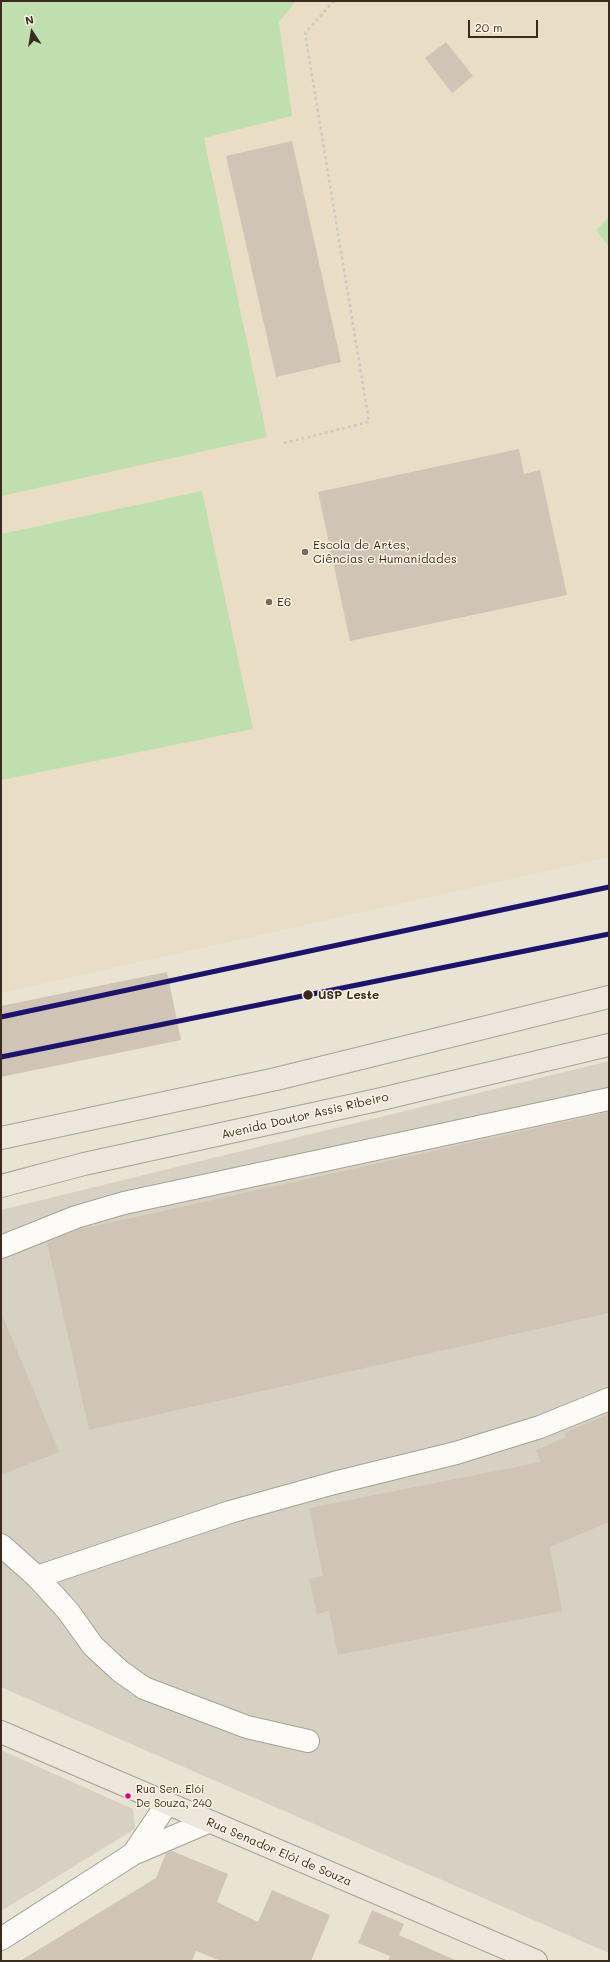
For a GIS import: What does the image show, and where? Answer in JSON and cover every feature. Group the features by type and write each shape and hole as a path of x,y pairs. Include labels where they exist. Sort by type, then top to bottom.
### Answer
{"main road":[{"path":"1,1138 276,1079 609,997"},
{"name":"Avenida Doutor Assis Ribeiro","path":"1,1186 84,1164 377,1100 609,1045"},
{"name":"Rua Senador Elói de Souza","path":"1,1732 208,1822 536,1961"}],"street":[{"path":"1,1247 76,1217 124,1203 609,1099"},
{"path":"37,1577 230,1512 334,1483 456,1453 540,1427 609,1399"},
{"path":"1,1545 37,1577 68,1611 93,1646 120,1671 144,1688 246,1727 308,1741"},
{"path":"133,1854 167,1804"},
{"path":"1,1939 133,1854 208,1822"}],"path":[{"path":"284,443 370,422 305,33 334,1"}],"shaded area":[{"name":"Escola de Artes, Ciências e Humanidades","path":"1,1 609,1 609,217 596,230 609,247 609,857 1,993"},
{"path":"609,1061 609,1953 1,1687 1,1210"},
{"path":"1,1750 133,1809 135,1829 1,1911"}],"green space":[{"path":"1,1 296,1 279,22 292,116 204,138 267,437 1,496"},
{"path":"609,217 609,247 596,230"},
{"path":"202,491 253,729 1,780 1,534"}],"building":[{"path":"446,42 473,76 452,93 425,58"},
{"path":"292,141 341,362 276,377 226,156"},
{"path":"519,449 524,474 540,470 567,595 350,641 318,492"},
{"path":"167,972 181,1040 1,1077 1,1006"},
{"path":"609,1112 609,1313 89,1430 47,1242 77,1230"},
{"path":"1,1312 59,1452 1,1475"},
{"path":"609,1414 609,1522 550,1547 562,1611 338,1655 329,1611 317,1614 309,1579 323,1576 309,1508 541,1462 536,1450 566,1437 564,1433"},
{"path":"172,1851 228,1874 217,1902 258,1922 272,1890 330,1915 311,1961 221,1961 196,1951 192,1961 20,1961 156,1878 166,1853"},
{"path":"372,1910 404,1924 399,1935 457,1961 388,1961 390,1956 358,1943"}],"transit line":[{"path":"1,1017 609,887"},
{"path":"1,1057 609,934"}],"place":[{"name":"Escola de Artes, Ciências e Humanidades","path":"305,552"},
{"name":"E6","path":"269,602"},
{"name":"USP Leste","path":"308,995"},
{"name":"Rua Sen. Elói De Souza, 240","path":"128,1796"}]}
